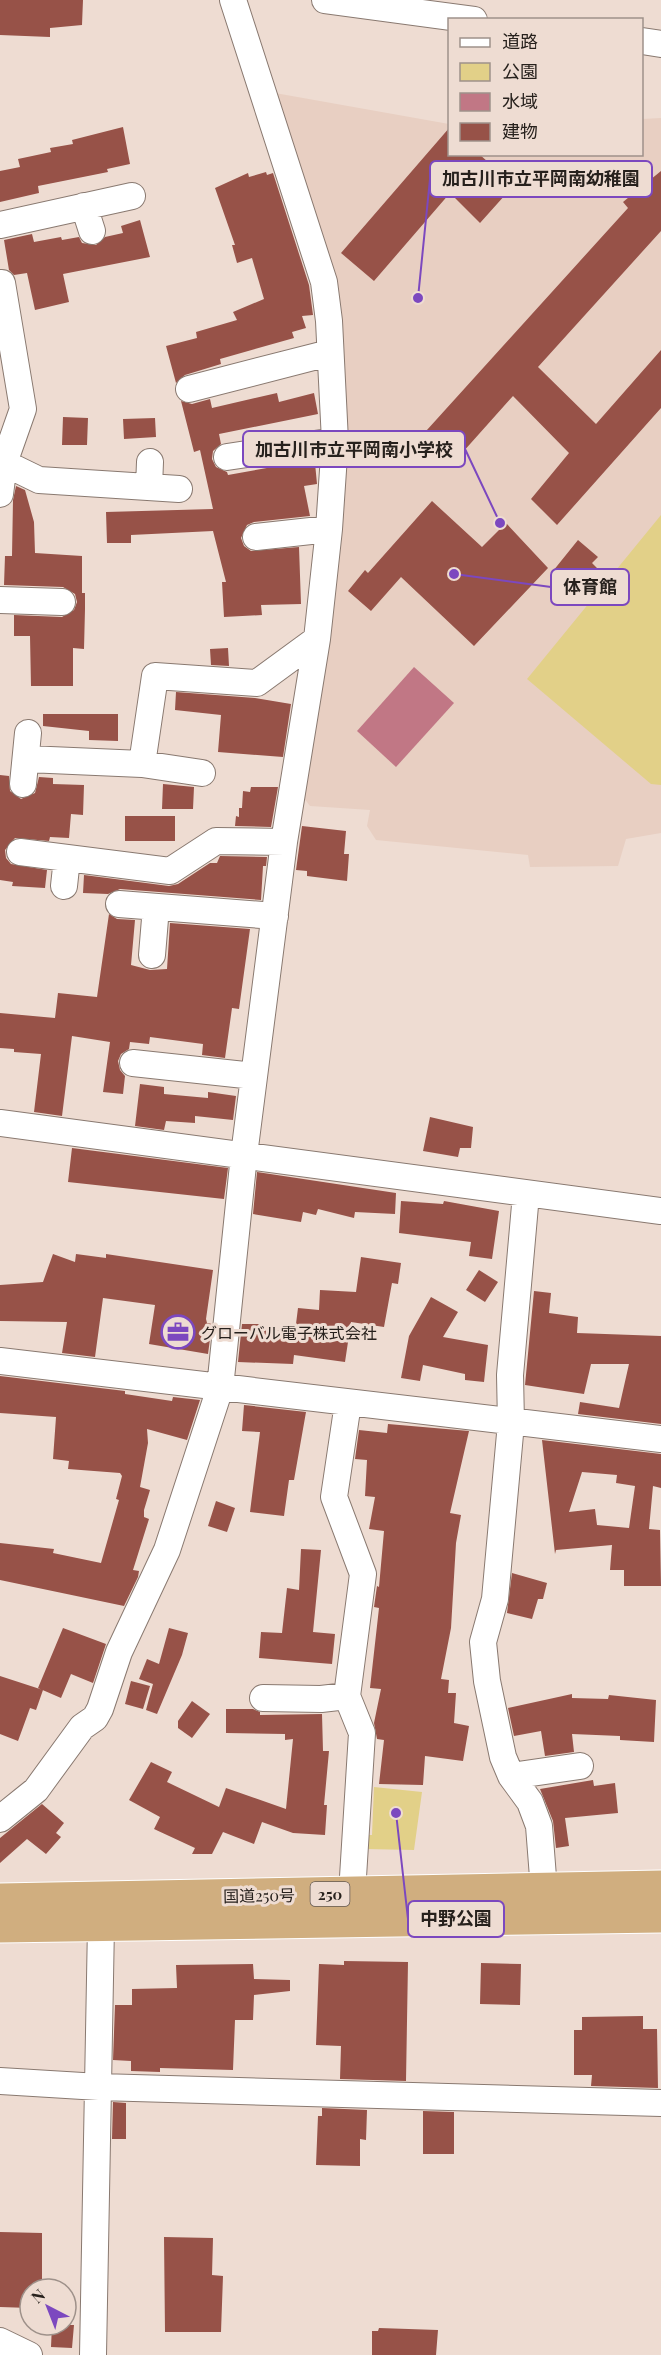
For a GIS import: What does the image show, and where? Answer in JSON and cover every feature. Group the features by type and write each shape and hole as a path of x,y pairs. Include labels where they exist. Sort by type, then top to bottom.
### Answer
{"highway":[{"name":"国道250号","path":"0,1900 661,1887"},
{"name":"国道250号","path":"0,1926 661,1916"}],"street":[{"path":"0,1819 36,1790 82,1727 95,1718 100,1709 119,1652 167,1550 220,1388 244,1155 284,842 317,639 329,529 334,441 324,282 233,0"},
{"path":"325,0 459,18"},
{"path":"643,41 661,44"},
{"path":"0,225 132,196"},
{"path":"84,206 92,231"},
{"path":"0,283 2,283 6,339 23,409 8,433 0,495"},
{"path":"189,389 330,353"},
{"path":"227,457 334,441"},
{"path":"4,463 39,480 149,475 179,489"},
{"path":"256,537 329,529"},
{"path":"0,600 62,602"},
{"path":"142,764 155,676 257,683 317,639"},
{"path":"28,733 25,771 142,764 202,773"},
{"path":"119,904 165,889 216,841 284,842"},
{"path":"20,852 67,858 165,889 275,915"},
{"path":"64,886 67,858"},
{"path":"152,955 165,889"},
{"path":"133,1063 162,1056 254,1076"},
{"path":"0,1123 661,1211"},
{"path":"526,1194 510,1375 511,1423 495,1599 483,1642 487,1681 503,1757 511,1776 530,1802 539,1826 544,1890"},
{"path":"0,1361 661,1439"},
{"path":"348,1403 334,1497 363,1574 347,1696 363,1732 352,1893"},
{"path":"263,1698 321,1699 347,1696"},
{"path":"511,1776 580,1766"},
{"path":"93,2355 102,1924"},
{"path":"0,2081 99,2087 661,2103"},
{"path":"0,2341 29,2355"}],"shaded area":[{"path":"275,93 448,124 448,156 643,156 643,119 661,118 661,833 626,839 618,866 530,867 528,855 376,840 367,826 370,810 310,806 301,794 343,436"}],"green space":[{"path":"661,515 661,785 651,784 527,679"},
{"path":"374,1787 422,1792 414,1850 365,1849 365,1835 372,1835"}],"water":[{"path":"414,667 454,703 396,767 357,731"}],"building":[{"path":"0,0 83,0 82,25 50,28 50,37 0,35"},
{"path":"123,127 130,164 107,169 108,172 38,186 39,193 0,202 0,171 20,167 18,159 51,152 50,148 73,144 72,140"},
{"path":"448,129 448,156 481,156 514,185 480,223 450,193 374,281 341,253"},
{"path":"661,171 661,231 538,367 596,424 661,350 661,408 557,525 531,499 569,453 513,396 454,462 442,448 432,457 417,441 628,208 623,202"},
{"path":"266,172 267,175 273,173 309,285 313,315 302,316 306,328 292,332 294,338 220,359 221,364 185,375 176,383 166,346 197,338 196,332 237,320 233,312 264,299 252,258 237,263 232,245 235,245 215,188 248,173 249,177"},
{"path":"140,220 150,257 63,274 69,302 35,310 27,273 14,275 9,270 4,240 32,234 34,242 61,237 62,240 79,237 82,243 96,245 105,237 123,233 121,226"},
{"path":"277,393 279,402 314,393 318,414 219,434 221,444 213,451 212,459 216,467 227,472 228,475 312,460 312,463 315,463 317,484 304,486 310,516 254,522 247,525 241,538 244,546 251,551 299,547 301,604 261,605 262,615 224,617 222,582 226,582 213,531 131,535 131,543 107,543 106,512 213,509 200,450 194,452 181,401 192,404 210,399 212,408"},
{"path":"63,417 88,418 87,445 62,445"},
{"path":"155,418 156,437 124,439 123,419"},
{"path":"16,486 25,490 34,522 35,553 82,556 82,593 85,593 84,649 73,648 73,686 31,686 30,636 14,636 14,615 62,617 74,610 77,602 75,594 63,587 4,585 5,556 12,556 13,500"},
{"path":"432,501 482,547 506,523 548,568 474,646 401,577 371,611 348,591 365,570 368,573"},
{"path":"578,540 598,557 592,563 598,569 576,593 553,571"},
{"path":"228,648 229,666 211,665 210,649"},
{"path":"176,692 255,698 291,704 283,757 218,752 221,715 175,710"},
{"path":"43,714 118,714 118,741 89,740 89,731 43,726"},
{"path":"0,775 9,776 10,791 21,799 35,793 39,777 53,778 53,784 84,785 83,815 71,814 69,838 50,837 49,841 15,838 5,850 6,858 11,864 47,870 45,888 12,886 13,882 0,880"},
{"path":"163,784 194,787 193,809 162,809"},
{"path":"251,787 278,787 271,827 235,826 236,816 239,817 239,808 242,808 243,791 250,792"},
{"path":"125,816 175,816 175,841 125,841"},
{"path":"302,826 346,831 344,854 349,854 347,881 307,876 307,871 296,870"},
{"path":"220,856 267,857 266,866 263,866 261,900 120,889 108,894 83,893 84,875 169,886 178,884 210,863 217,863"},
{"path":"109,914 117,919 135,920 131,965 150,970 167,969 170,923 250,929 239,1009 232,1008 225,1058 202,1055 203,1044 150,1037 149,1044 130,1042 129,1049 121,1054 118,1061 120,1070 125,1076 123,1094 103,1092 110,1042 72,1036 62,1116 34,1112 41,1054 14,1052 14,1049 0,1048 0,1013 55,1018 58,993 97,997"},
{"path":"140,1084 164,1087 164,1094 208,1098 208,1092 236,1096 233,1120 195,1116 195,1123 166,1121 164,1130 135,1126"},
{"path":"430,1117 473,1127 471,1148 460,1148 458,1157 423,1151"},
{"path":"72,1148 228,1168 224,1199 68,1182"},
{"path":"257,1172 396,1193 395,1214 355,1212 354,1218 318,1209 316,1215 303,1212 301,1222 253,1214"},
{"path":"401,1201 443,1204 444,1201 499,1211 492,1259 469,1256 471,1242 399,1233"},
{"path":"53,1254 75,1262 76,1254 106,1258 106,1254 213,1270 206,1319 207,1323 212,1324 208,1354 149,1344 155,1305 103,1298 95,1357 62,1353 67,1322 0,1321 0,1285 43,1282"},
{"path":"361,1257 401,1263 398,1284 392,1283 384,1327 351,1322 345,1362 294,1355 293,1364 238,1362 242,1324 260,1324 260,1329 295,1332 298,1308 319,1310 320,1290 356,1292"},
{"path":"479,1270 498,1282 485,1302 466,1290"},
{"path":"534,1291 551,1293 549,1313 578,1317 577,1333 661,1336 661,1424 578,1414 580,1402 619,1408 629,1364 591,1364 584,1394 525,1385"},
{"path":"431,1297 458,1312 443,1337 488,1345 484,1382 465,1380 465,1374 423,1365 420,1381 401,1378 409,1336"},
{"path":"0,1376 125,1391 125,1394 172,1401 173,1397 200,1400 187,1440 147,1429 148,1443 140,1487 150,1490 144,1510 144,1517 149,1519 133,1570 139,1571 138,1577 124,1606 0,1580 0,1543 54,1549 53,1553 101,1563 119,1500 116,1499 122,1476 120,1473 68,1469 69,1461 53,1459 56,1417 0,1413"},
{"path":"244,1405 306,1412 294,1480 289,1480 284,1516 250,1512 260,1432 242,1431"},
{"path":"388,1424 469,1431 450,1513 461,1515 456,1543 451,1628 441,1679 449,1680 448,1693 456,1693 454,1723 469,1726 463,1761 425,1756 423,1785 379,1784 384,1740 377,1739 374,1723 381,1689 370,1688 379,1608 374,1607 377,1586 379,1587 384,1531 369,1529 375,1497 365,1496 367,1460 355,1459 359,1430 387,1433"},
{"path":"542,1440 661,1454 661,1488 653,1486 649,1529 660,1530 661,1586 624,1586 624,1570 610,1570 612,1545 556,1550 555,1554","holes":["582,1472 617,1475 616,1483 635,1486 629,1528 597,1525 595,1509 569,1512"]},
{"path":"216,1501 235,1508 227,1532 208,1526"},
{"path":"301,1549 321,1550 313,1632 335,1634 332,1664 259,1658 261,1632 282,1633 287,1588 299,1590"},
{"path":"512,1573 547,1583 543,1599 538,1599 532,1619 507,1613"},
{"path":"63,1628 106,1644 93,1683 71,1674 61,1698 38,1688"},
{"path":"169,1628 188,1633 182,1655 157,1714 146,1710 153,1684 139,1679 147,1659 159,1664"},
{"path":"0,1676 43,1690 36,1710 30,1708 18,1741 0,1734"},
{"path":"131,1681 150,1686 143,1709 125,1704"},
{"path":"572,1694 572,1698 608,1699 609,1695 656,1700 654,1742 620,1740 620,1736 572,1734 574,1752 545,1756 541,1731 514,1736 508,1708"},
{"path":"192,1701 210,1714 192,1738 178,1728 178,1721"},
{"path":"226,1709 253,1709 260,1712 260,1715 322,1714 323,1751 329,1751 324,1805 327,1805 325,1835 293,1833 262,1822 254,1844 223,1832 212,1854 192,1854 195,1848 154,1829 160,1817 129,1800 151,1762 172,1772 167,1782 219,1807 226,1788 286,1809 293,1739 285,1740 285,1734 226,1733"},
{"path":"593,1780 594,1786 615,1783 618,1813 565,1818 569,1846 556,1848 553,1821 540,1789"},
{"path":"42,1804 64,1823 56,1833 61,1837 46,1854 27,1839 0,1863 0,1838"},
{"path":"344,1961 408,1962 406,2081 340,2079 341,2046 316,2045 319,1964 344,1965"},
{"path":"481,1963 521,1964 520,2005 480,2004"},
{"path":"253,1964 254,1979 290,1980 290,1991 254,1995 253,2020 235,2020 233,2070 160,2068 160,2072 131,2071 131,2061 113,2060 115,2005 132,2005 132,1989 177,1988 176,1965"},
{"path":"643,2016 643,2029 657,2029 658,2088 591,2086 592,2075 574,2075 574,2030 582,2030 582,2017"},
{"path":"113,2102 126,2103 126,2139 112,2139"},
{"path":"322,2108 367,2110 366,2140 360,2139 360,2166 316,2165 318,2116 322,2116"},
{"path":"423,2111 454,2112 454,2154 423,2154"},
{"path":"0,2232 42,2233 42,2277 18,2277 18,2308 0,2307"},
{"path":"164,2237 213,2238 212,2275 223,2276 221,2332 165,2332"},
{"path":"379,2328 438,2330 436,2355 372,2355 372,2331 378,2331"},
{"path":"51,2337 73,2337 72,2348 51,2347"}],"place":[{"name":"加古川市立平岡南幼稚園","path":"418,298"},
{"name":"加古川市立平岡南小学校","path":"500,523"},
{"name":"体育館","path":"454,574"},
{"name":"グローバル電子株式会社","path":"178,1332"},
{"name":"中野公園","path":"396,1813"}]}
